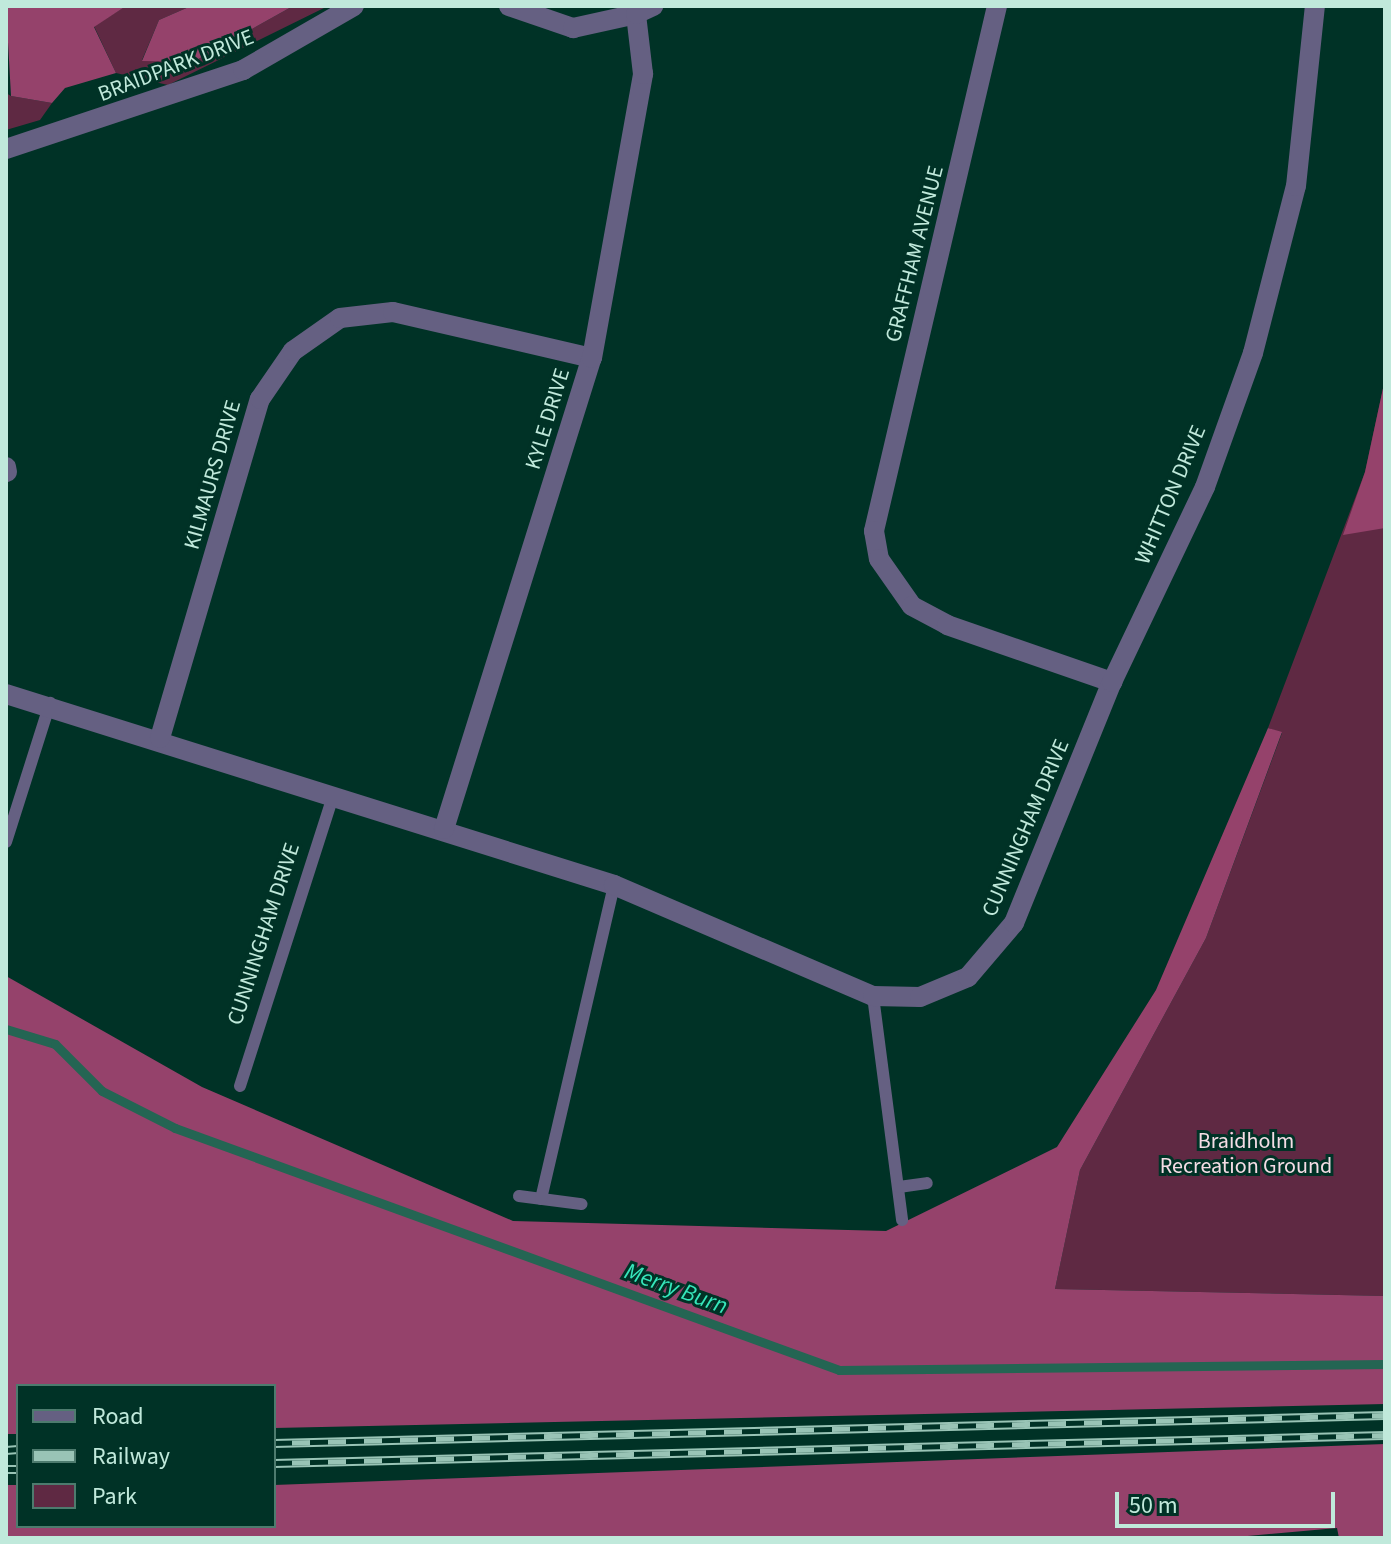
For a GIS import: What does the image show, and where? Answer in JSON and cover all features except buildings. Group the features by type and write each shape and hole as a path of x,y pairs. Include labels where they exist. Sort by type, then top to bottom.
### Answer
{"street":[{"name":"BRAIDPARK DRIVE","path":"6,149 243,70 354,6"},
{"name":"KYLE DRIVE","path":"444,829 592,358 643,74 644,10 573,28 509,6"},
{"name":"GRAFFHAM AVENUE","path":"997,6 876,512 879,559 912,606 947,625 1112,682"},
{"name":"WHITTON DRIVE","path":"1112,682 1205,487 1253,353 1296,186 1315,6"},
{"name":"KILMAURS DRIVE","path":"160,738 260,399 293,351 340,318 393,312 592,358"},
{"name":"CUNNINGHAM DRIVE","path":"6,694 50,703 614,885 873,996 944,990 1002,946 1112,682"}],"lane":[{"path":"6,842 50,703"},
{"name":"CUNNINGHAM DRIVE","path":"240,1086 333,796"},
{"path":"541,1199 614,885"},
{"path":"873,996 902,1220"},
{"path":"899,1187 927,1183"},
{"path":"519,1196 581,1204"}],"green space":[{"path":"126,6 191,6 159,20 142,60 193,62 293,6 328,6 168,85 116,73 94,26"},
{"path":"6,93 52,103 40,120 6,130"},
{"name":"Braidholm Recreation Ground","path":"1385,379 1385,1296 1055,1289 1080,1170 1206,938 1282,733 1268,728 1365,472"}],"shaded area":[{"path":"6,6 126,6 94,27 116,73 65,88 52,103 11,96"},
{"path":"191,6 293,6 193,62 142,61 159,20"},
{"path":"1385,379 1385,528 1343,535 1365,472"},
{"path":"1268,728 1282,732 1206,938 1080,1170 1055,1289 1385,1296 1385,1404 276,1428 276,1384 16,1384 16,1434 6,1434 6,976 202,1087 513,1221 886,1231 1057,1147 1156,990"},
{"path":"1385,1444 1385,1538 1339,1538 1337,1528 1226,1538 6,1538 6,1485 16,1485 16,1528 276,1528 276,1485"}],"waterway":[{"name":"Merry Burn","path":"6,1029 55,1044 102,1091 175,1128 839,1370 1385,1364"}],"railway":[{"path":"276,1443 1385,1415"},
{"path":"276,1463 1385,1435"},
{"path":"6,1450 16,1449"},
{"path":"6,1469 16,1469"}]}
